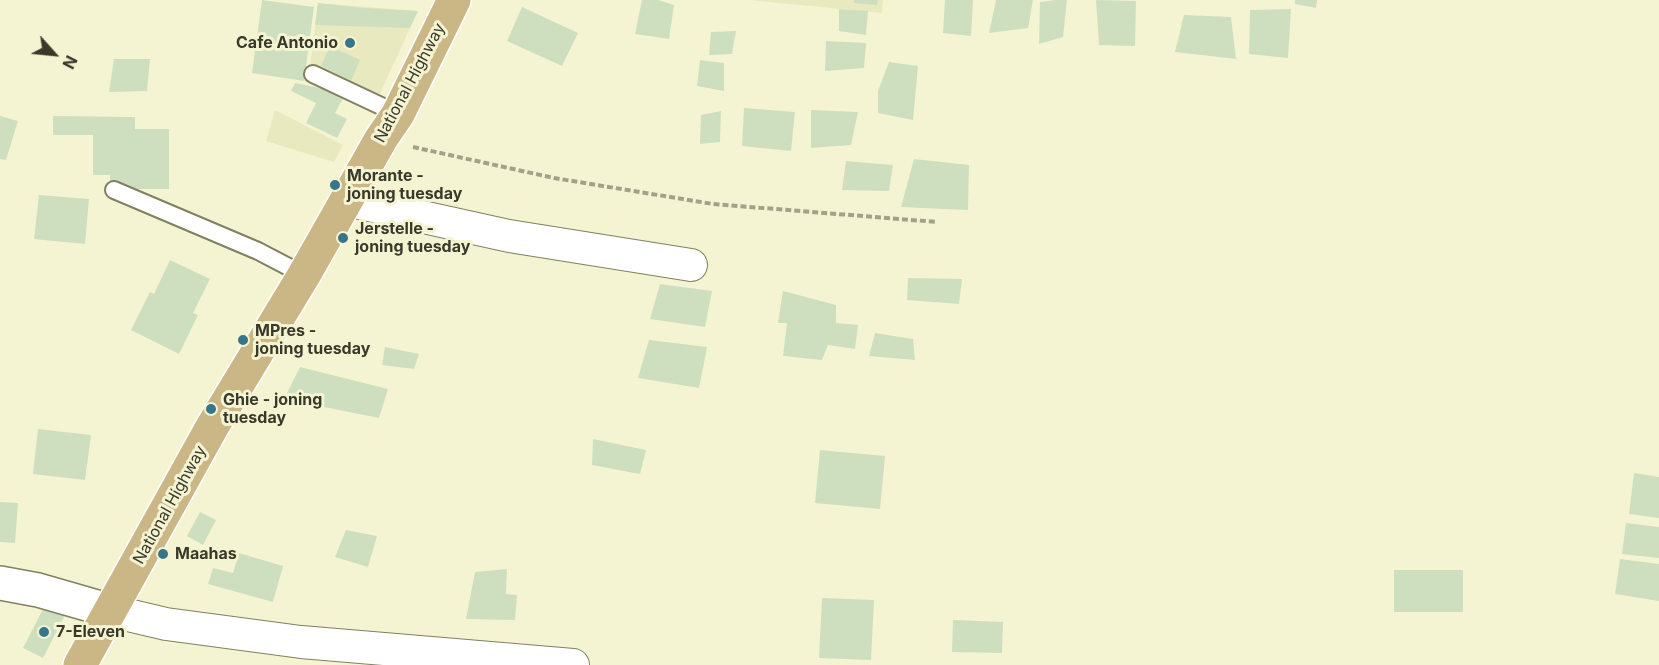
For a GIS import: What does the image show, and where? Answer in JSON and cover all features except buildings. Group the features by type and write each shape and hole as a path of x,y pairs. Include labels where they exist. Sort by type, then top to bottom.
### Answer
{"main road":[{"name":"National Highway","path":"80,665 212,427 304,275 389,126 454,0"}],"street":[{"path":"346,200 509,236 691,265"},
{"path":"0,583 38,590 166,624 301,642 573,665"}],"lane":[{"path":"313,74 389,126"},
{"path":"114,190 258,251 304,275"}],"path":[{"path":"389,126 554,178 713,204 937,222"}],"shaded area":[{"path":"749,0 883,0 882,13"},
{"path":"318,3 418,11 377,100 308,83"},
{"path":"275,110 343,145 334,162 266,141"}],"place":[{"name":"Cafe Antonio","path":"350,43"},
{"name":"Morante - joning tuesday","path":"335,185"},
{"name":"Jerstelle - joning tuesday","path":"343,238"},
{"name":"MPres - joning tuesday","path":"243,340"},
{"name":"Ghie - joning tuesday","path":"211,409"},
{"name":"Maahas","path":"163,554"},
{"name":"7-Eleven","path":"44,632"}]}
